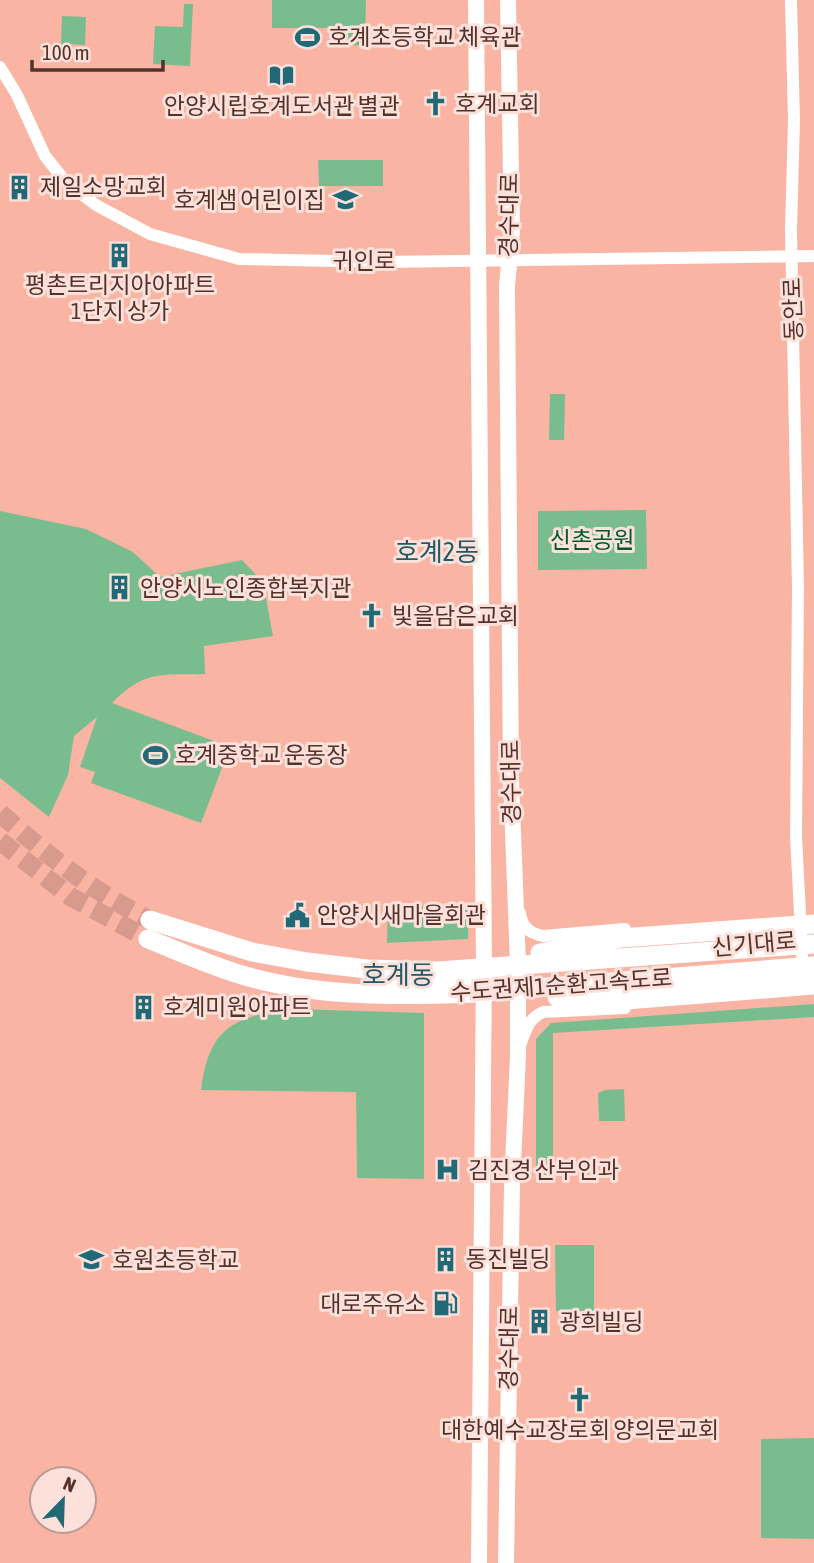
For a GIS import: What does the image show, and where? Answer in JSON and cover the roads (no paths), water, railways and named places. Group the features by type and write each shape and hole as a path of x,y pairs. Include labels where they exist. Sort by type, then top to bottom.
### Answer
{"highway":[{"path":"438,971 621,938 807,920"},
{"name":"수도권제1순환고속도로","path":"149,930 307,962 367,969 438,971 810,951 480,980 416,995 301,987 249,977 149,930"},
{"path":"480,980 626,1000 810,991"}],"main road":[{"name":"경수대로","path":"476,0 483,1185 479,1563"},
{"name":"경수대로","path":"506,1563 512,1185 518,1056 518,972 510,779 507,286 512,231 508,0"}],"street":[{"name":"동안로","path":"791,0 798,588 796,836 810,951 810,991"},
{"name":"귀인로","path":"0,67 17,95 45,156 65,181 96,205 150,234 239,260 382,262 814,256"},
{"path":"514,874 521,921 531,933 543,936 807,920 814,915"},
{"name":"신기대로","path":"518,972 671,971 810,951"},
{"name":"신기대로","path":"383,981 480,980 518,972 810,951"},
{"path":"610,1009 671,971"},
{"path":"518,1056 527,1025 533,1017 543,1012 610,1009 810,991"}],"tunnel":[{"path":"0,813 71,872 150,920"},
{"path":"0,841 71,897 148,939"}],"place":[{"name":"호계초등학교 체육관","path":"308,37"},
{"name":"안양시립호계도서관 별관","path":"282,76"},
{"name":"호계교회","path":"435,104"},
{"name":"제일소망교회","path":"20,187"},
{"name":"호계샘 어린이집","path":"345,200"},
{"name":"평촌트리지아아파트 1단지 상가","path":"120,255"},
{"name":"안양시노인종합복지관","path":"120,588"},
{"name":"빛을담은교회","path":"372,616"},
{"name":"호계중학교 운동장","path":"155,755"},
{"name":"안양시새마을회관","path":"297,915"},
{"name":"호계미원아파트","path":"143,1007"},
{"name":"김진경 산부인과","path":"448,1170"},
{"name":"동진빌딩","path":"446,1259"},
{"name":"호원초등학교","path":"92,1260"},
{"name":"대로주유소","path":"446,1304"},
{"name":"광희빌딩","path":"539,1322"},
{"name":"대한예수교장로회 양의문교회","path":"580,1400"}],"district":[{"name":"호계2동","path":"437,552"},
{"name":"호계동","path":"398,975"}],"park label":[{"name":"신촌공원","path":"592,540"}]}
